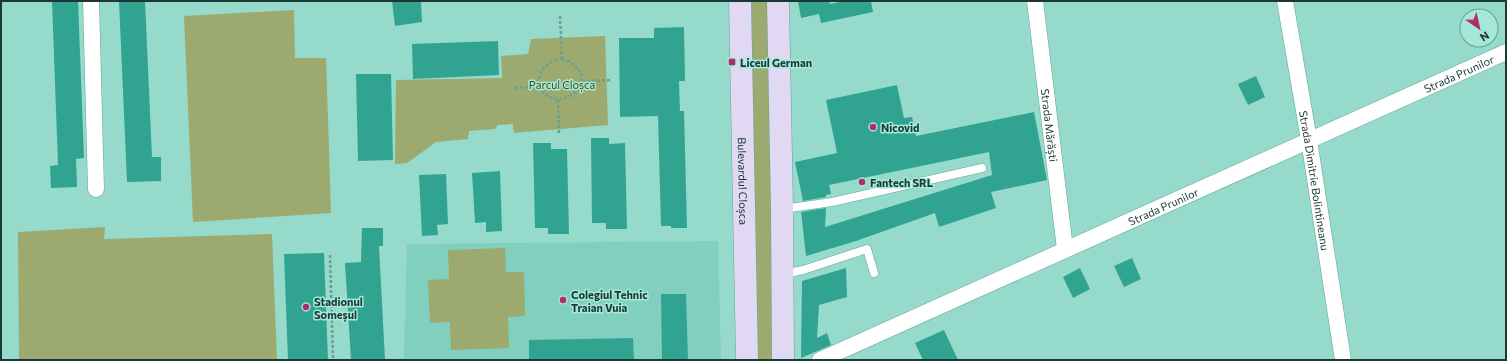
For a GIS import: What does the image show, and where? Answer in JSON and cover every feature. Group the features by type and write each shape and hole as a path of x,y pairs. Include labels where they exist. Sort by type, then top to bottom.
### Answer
{"main road":[{"name":"Bulevardul Cloșca","path":"740,1 747,360"},
{"path":"778,1 783,360"}],"street":[{"path":"91,1 96,189"},
{"name":"Strada Mărăști","path":"1035,1 1065,249"},
{"name":"Strada Dimitrie Bolintineanu","path":"1285,1 1309,140 1343,360"},
{"name":"Strada Prunilor","path":"820,360 1506,52"}],"lane":[{"path":"782,209 832,202 982,168"},
{"path":"783,274 803,270 866,249 874,273"}],"path":[{"path":"560,16 562,59"},
{"path":"562,59 570,61 576,66 582,75 582,81 579,89 573,94 558,100 549,97 539,86 540,73 543,68 554,61 562,59"},
{"path":"582,81 612,80"},
{"path":"515,88 539,86"},
{"path":"558,100 559,134"},
{"path":"330,255 333,360"}],"shaded area":[{"name":"Colegiul Tehnic Traian Vuia","path":"718,241 721,360 404,360 407,244"}],"green space":[{"path":"749,1 771,1 774,360 753,360 754,125"},
{"path":"294,10 295,58 326,58 331,213 193,222 184,16"},
{"name":"Parcul Cloșca","path":"605,36 608,125 514,133 513,124 498,125 495,129 469,131 468,139 436,142 407,163 395,164 396,80 502,78 501,56 528,54 531,39"},
{"path":"105,227 104,239 272,234 277,360 19,360 18,232"},
{"path":"505,248 506,272 524,272 525,316 508,317 509,348 451,350 450,322 430,323 428,280 449,279 448,250"}],"building":[{"path":"52,1 78,1 84,158 76,159 77,187 51,188 50,166 58,165"},
{"path":"119,1 145,1 152,157 161,157 161,181 127,182"},
{"path":"392,1 421,1 422,22 395,26"},
{"path":"798,1 829,1 830,4 844,1 871,1 873,12 821,23 819,14 801,18"},
{"path":"684,27 685,81 679,81 680,111 684,111 687,228 671,228 671,226 661,226 658,116 620,117 619,38 654,38 654,28"},
{"path":"498,41 499,75 413,79 412,44"},
{"path":"356,74 391,74 393,160 358,161"},
{"path":"1256,76 1265,97 1248,105 1238,84"},
{"path":"897,85 904,118 912,117 916,136 1034,112 1047,180 991,192 996,208 939,227 935,213 856,241 806,256 801,212 826,208 825,227 992,175 989,152 829,185 831,194 826,195 826,197 803,201 795,162 837,153 826,100"},
{"path":"591,138 609,138 609,144 625,143 627,229 606,229 606,223 592,223"},
{"path":"533,143 551,143 551,149 567,149 569,234 548,234 548,228 535,228"},
{"path":"500,171 502,231 486,232 486,222 475,223 472,173"},
{"path":"446,174 448,224 437,225 438,235 422,236 419,175"},
{"path":"362,228 383,228 383,246 379,246 385,360 351,360 345,263 361,262"},
{"name":"Stadionul Someșul","path":"324,253 328,360 288,360 284,254"},
{"path":"1132,258 1141,279 1124,287 1114,266"},
{"path":"846,268 847,297 819,305 817,338 827,333 831,345 801,358 802,281"},
{"path":"1080,268 1090,289 1073,298 1063,277"},
{"path":"661,294 686,294 688,360 662,360"},
{"path":"944,330 958,360 923,360 915,343"},
{"path":"633,338 634,360 529,360 529,340"}],"place":[{"name":"Liceul German","path":"732,62"},
{"name":"Nicovid","path":"873,127"},
{"name":"Fantech SRL","path":"862,182"},
{"name":"Colegiul Tehnic Traian Vuia","path":"563,300"},
{"name":"Stadionul Someșul","path":"306,307"}]}
